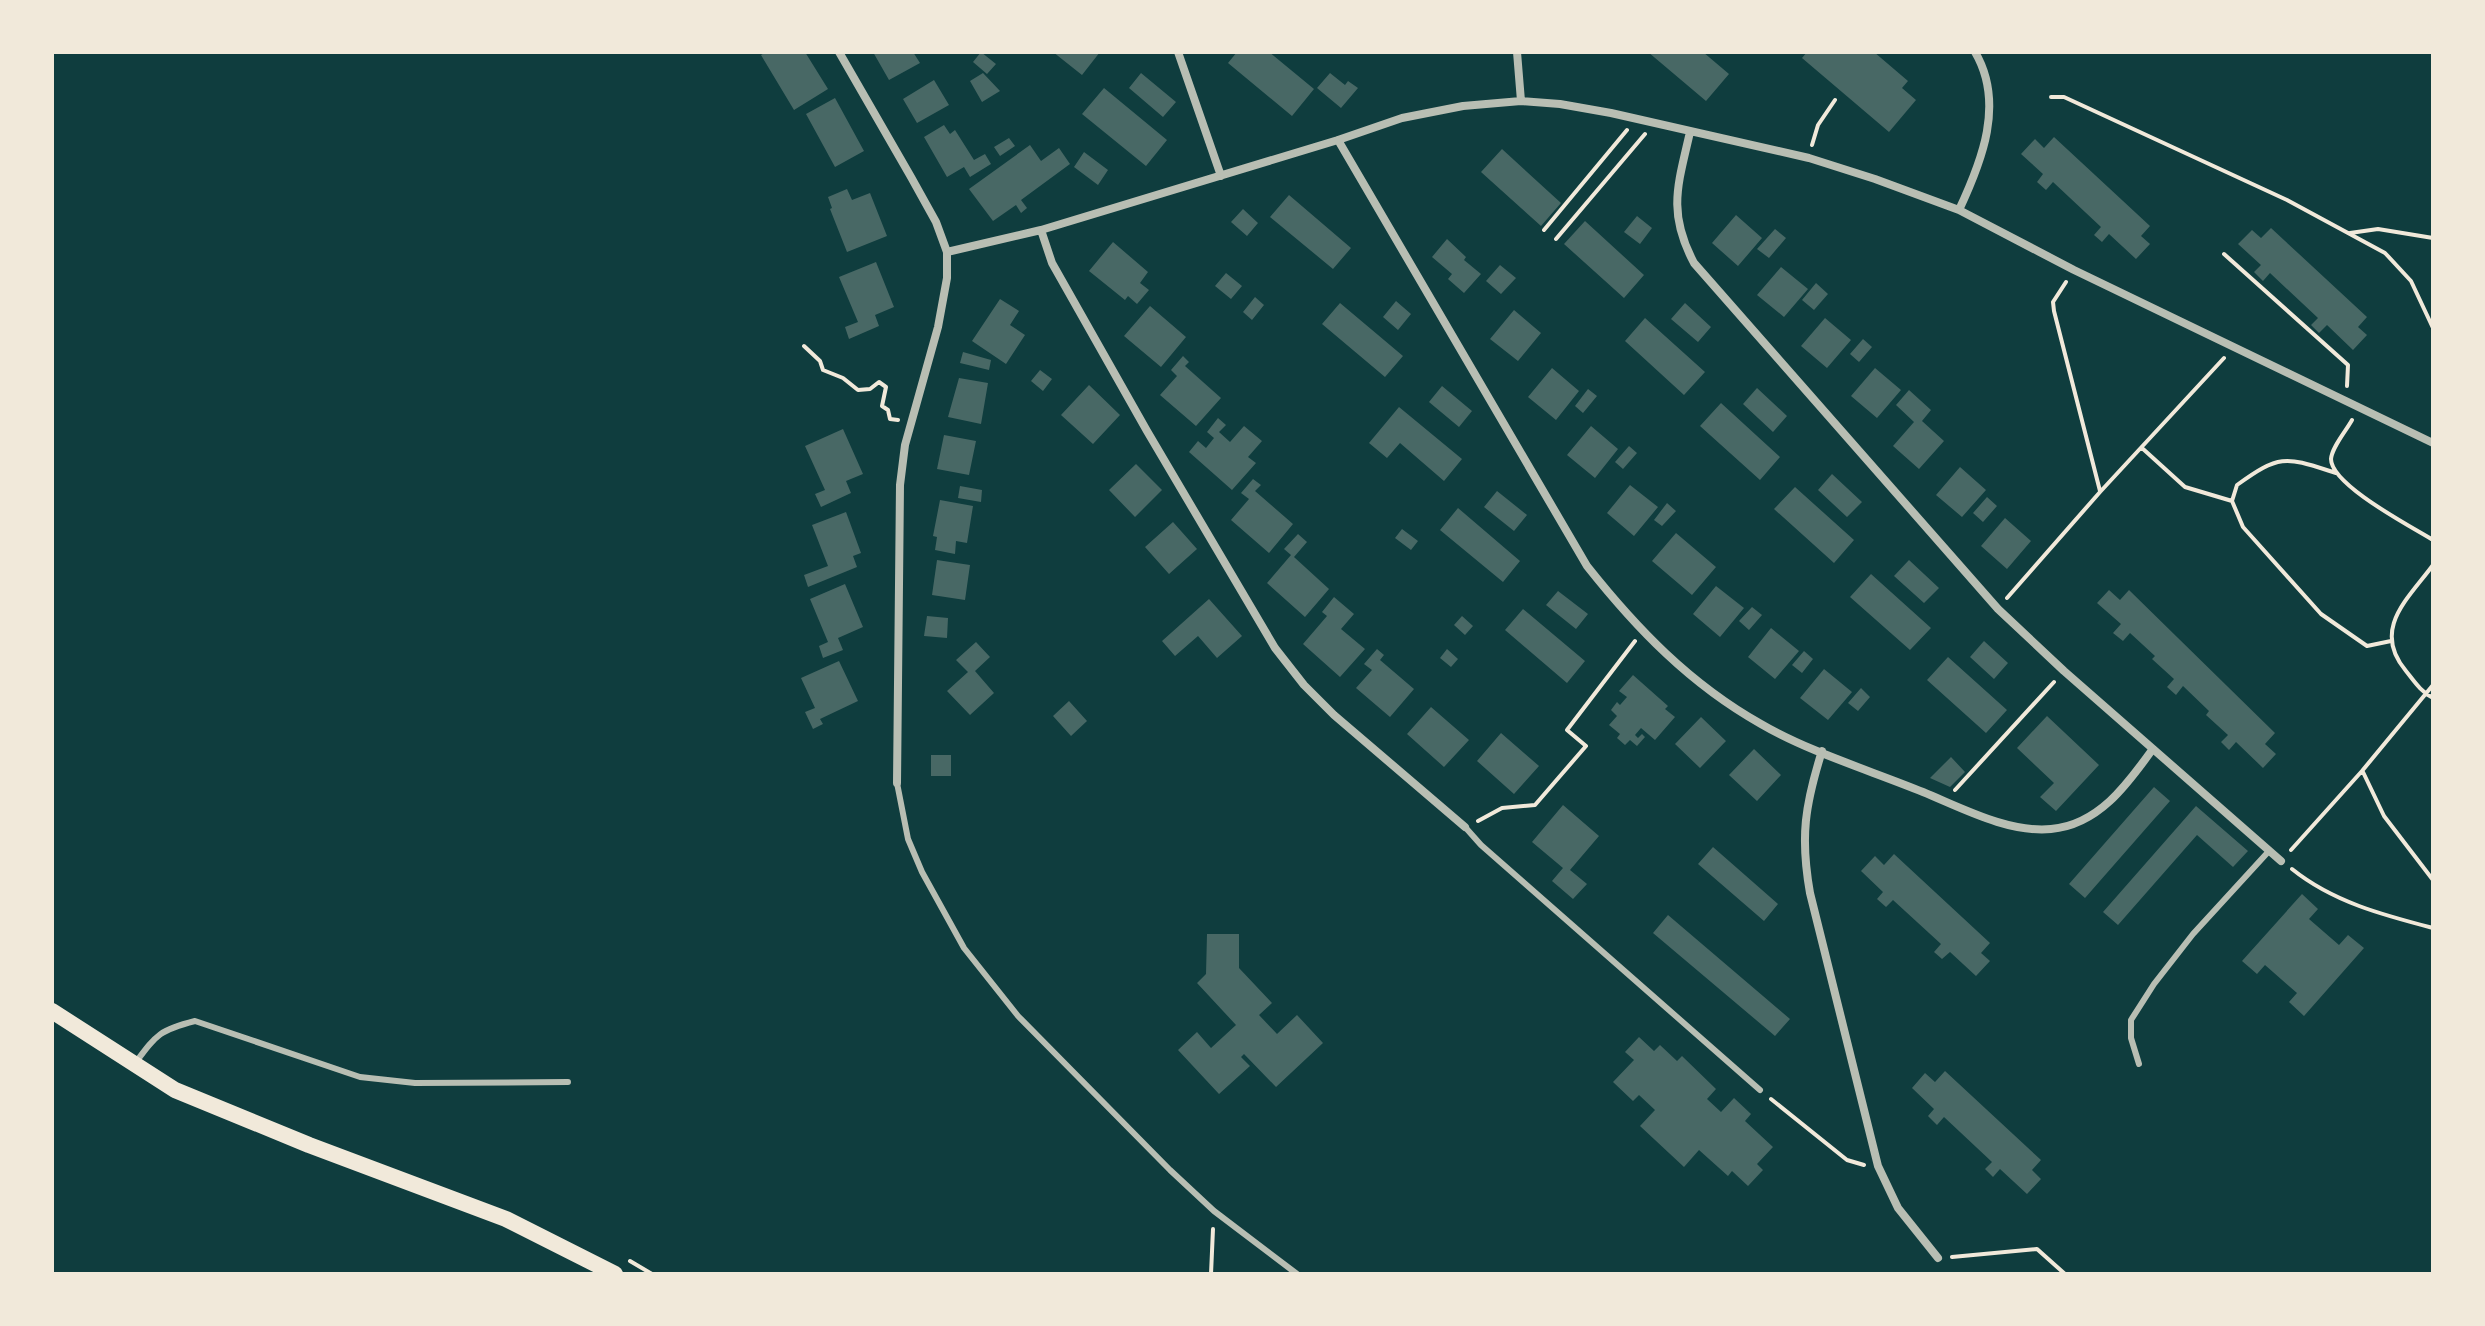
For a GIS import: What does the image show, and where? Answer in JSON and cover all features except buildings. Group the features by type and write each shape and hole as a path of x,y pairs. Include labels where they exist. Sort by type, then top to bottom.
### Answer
{"main road":[{"path":"52,1011 175,1090 309,1145 506,1219 615,1274"}],"street":[{"path":"839,52 936,222 947,252 947,278 938,327 905,445 900,485 897,783"},
{"path":"1178,52 1221,176"},
{"path":"1517,52 1521,101"},
{"path":"1959,210 1975,176 1987,137 1989,93 1975,52"},
{"path":"947,252 1041,230 1402,118 1463,106 1521,101 1560,104 1809,158 1959,210 2074,270 2433,443"},
{"path":"1690,132 1680,174 1676,216 1681,239 1694,263 1998,609 2152,750 2281,861"},
{"path":"1338,140 1580,554 1626,615 1711,692 1762,725 1822,751 1945,801 2025,828 2052,829 2079,822 2101,809 2125,788 2152,750"},
{"path":"1041,230 1052,263 1275,648 1304,685 1334,715 1465,827"},
{"path":"1822,751 1804,821 1805,865 1837,1006 1878,1166 1898,1208 1938,1258"}],"lane":[{"path":"897,783 908,839 922,872 964,948 1018,1016 1214,1211 1297,1274"},
{"path":"1465,827 1481,845 1760,1090"},
{"path":"2139,1064 2131,1038 2131,1020 2193,934 2269,851"},
{"path":"134,1064 156,1035 195,1021 360,1077 415,1083 568,1082"}],"path":[{"path":"2051,97 2074,101 2287,200 2385,253 2411,281 2433,328"},
{"path":"1809,158 1818,125 1835,100"},
{"path":"1544,230 1635,119"},
{"path":"1556,239 1652,123"},
{"path":"2348,233 2378,229 2433,238"},
{"path":"2224,254 2348,365 2349,378"},
{"path":"2074,270 2053,302 2054,311 2100,492"},
{"path":"804,346 820,361 823,370 843,378 858,390 870,389 879,382 886,387 882,406 888,410 890,419 911,422"},
{"path":"1998,609 2100,492 2233,348"},
{"path":"2359,408 2334,450 2331,461 2336,473 2348,486 2433,540"},
{"path":"2142,448 2185,487 2232,501"},
{"path":"2336,473 2291,459 2261,467 2237,485 2232,501 2243,527 2321,614 2367,646 2391,641"},
{"path":"2433,565 2392,620 2391,641 2402,667 2433,698"},
{"path":"1465,827 1502,808 1535,805 1586,746 1567,730 1642,631"},
{"path":"1945,801 2064,671"},
{"path":"2433,685 2362,771 2281,861 2302,878 2359,908 2433,928"},
{"path":"2362,771 2384,816 2433,880"},
{"path":"1760,1090 1847,1160 1878,1166"},
{"path":"1211,1274 1214,1211"},
{"path":"1938,1258 2037,1249 2065,1274"}]}
